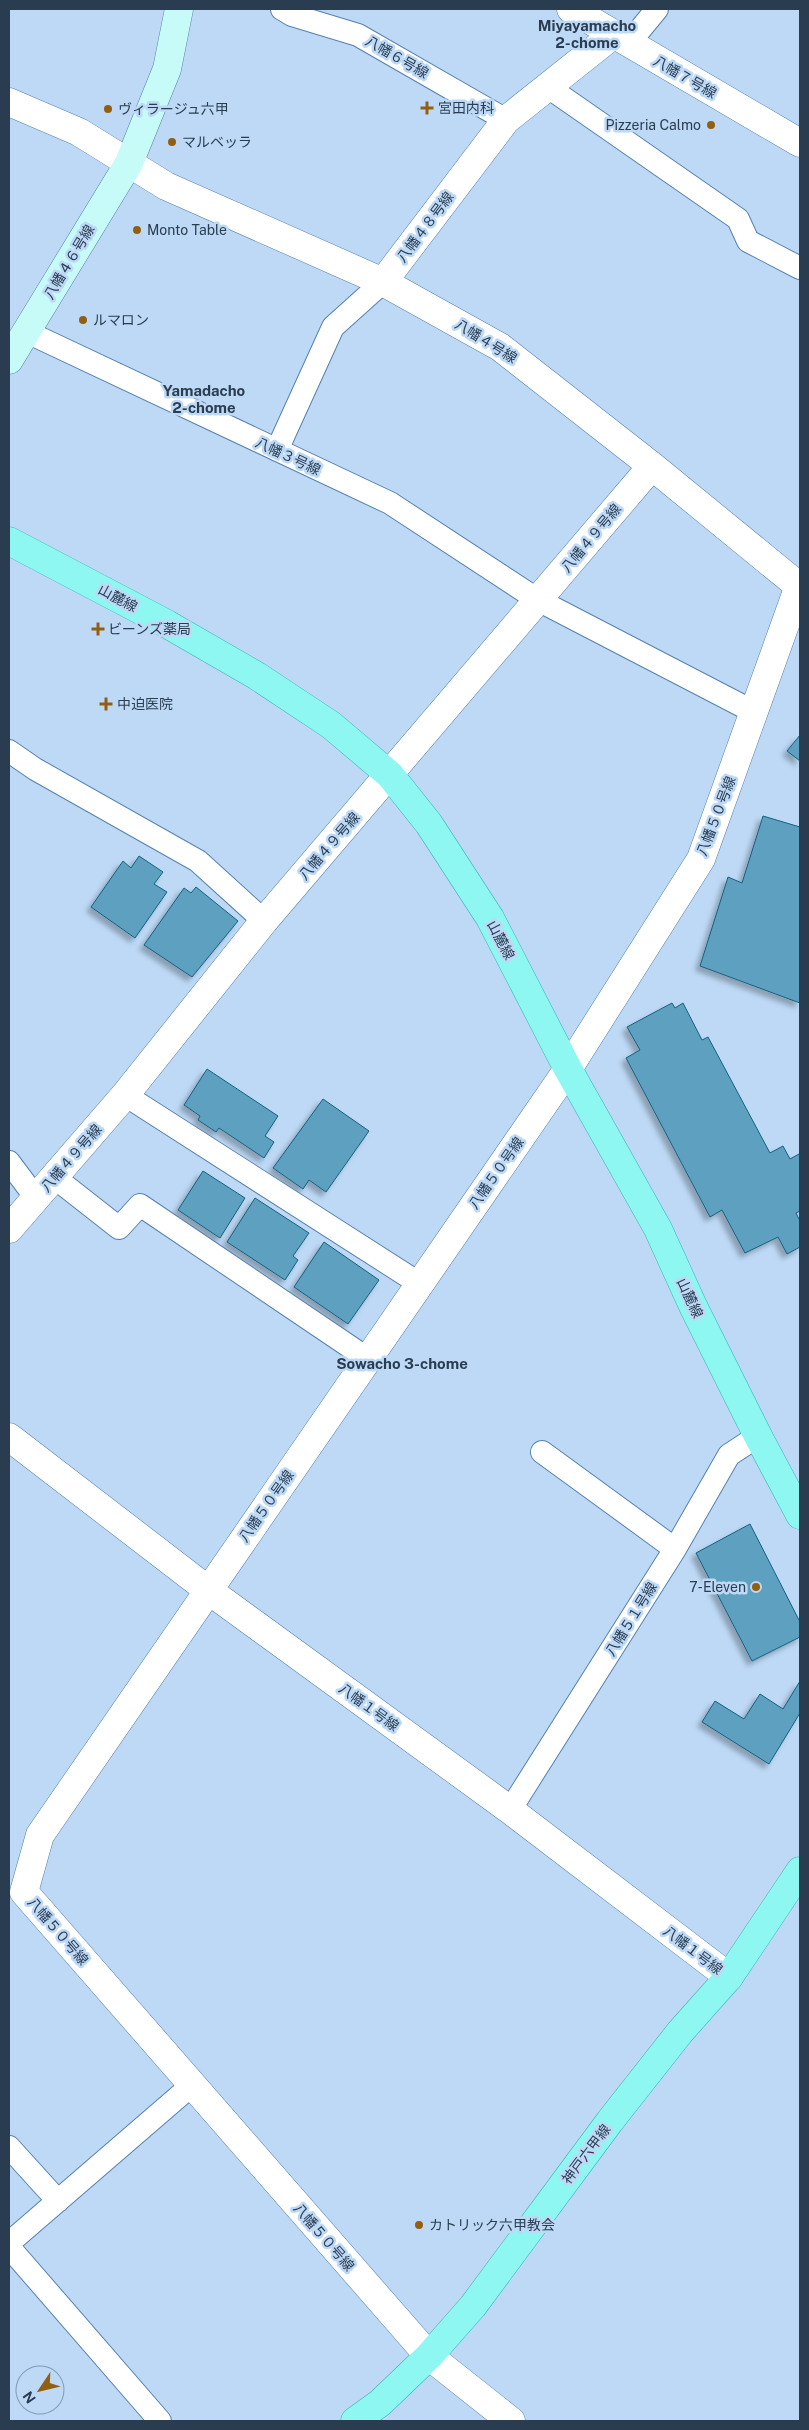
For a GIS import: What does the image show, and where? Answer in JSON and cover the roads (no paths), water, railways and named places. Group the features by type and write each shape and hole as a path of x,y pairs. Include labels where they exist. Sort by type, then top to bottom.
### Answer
{"main road":[{"name":"山麓線","path":"9,542 166,624 257,676 331,725 390,775 429,824 490,918 568,1069 658,1229 693,1306 800,1515"},
{"name":"神戸六甲線","path":"354,2421 380,2403 429,2356 473,2306 610,2121 680,2032 729,1977 800,1871"}],"street":[{"name":"八幡４６号線","path":"9,360 129,163 167,69 179,9"},
{"name":"八幡７号線","path":"571,9 800,143"},
{"name":"八幡４８号線","path":"384,282 506,120 548,87 621,39"},
{"name":"八幡４号線","path":"9,102 78,132 166,186 384,282 500,347 652,466 800,587"},
{"name":"八幡４９号線","path":"9,1229 125,1095 264,921 652,466"},
{"name":"八幡５０号線","path":"511,2421 429,2356 192,2085 16,1899 40,1835 568,1069 701,859 800,583"},
{"name":"八幡１号線","path":"9,1437 208,1590 510,1810 729,1977"}],"lane":[{"name":"八幡６号線","path":"282,9 292,15 358,35 506,120"},
{"path":"621,39 657,9"},
{"path":"548,87 738,219 748,241 800,268"},
{"name":"八幡４８号線","path":"277,450 333,327 384,282"},
{"name":"八幡３号線","path":"27,332 390,504 538,600 754,712"},
{"path":"9,751 35,769 198,861 264,921"},
{"path":"125,1095 420,1284"},
{"path":"9,1162 36,1198"},
{"path":"54,1177 118,1228 140,1205 368,1359"},
{"name":"八幡５１号線","path":"510,1810 675,1549 728,1455 758,1436"},
{"path":"542,1452 675,1549"},
{"path":"9,2243 192,2085"},
{"path":"9,2147 58,2201"},
{"path":"9,2247 160,2421"}],"place":[{"name":"宮田内科","path":"427,108"},
{"name":"ヴィラージュ六甲","path":"108,109"},
{"name":"Pizzeria Calmo","path":"711,125"},
{"name":"マルベッラ","path":"172,142"},
{"name":"Monto Table","path":"137,230"},
{"name":"ルマロン","path":"83,320"},
{"name":"ビーンズ薬局","path":"98,629"},
{"name":"中迫医院","path":"106,704"},
{"name":"7-Eleven","path":"756,1587"},
{"name":"カトリック六甲教会","path":"419,2225"}],"district":[{"name":"Miyayamacho 2-chome","path":"587,34"},
{"name":"Yamadacho 2-chome","path":"204,398"},
{"name":"Sowacho 3-chome","path":"402,1363"}]}
